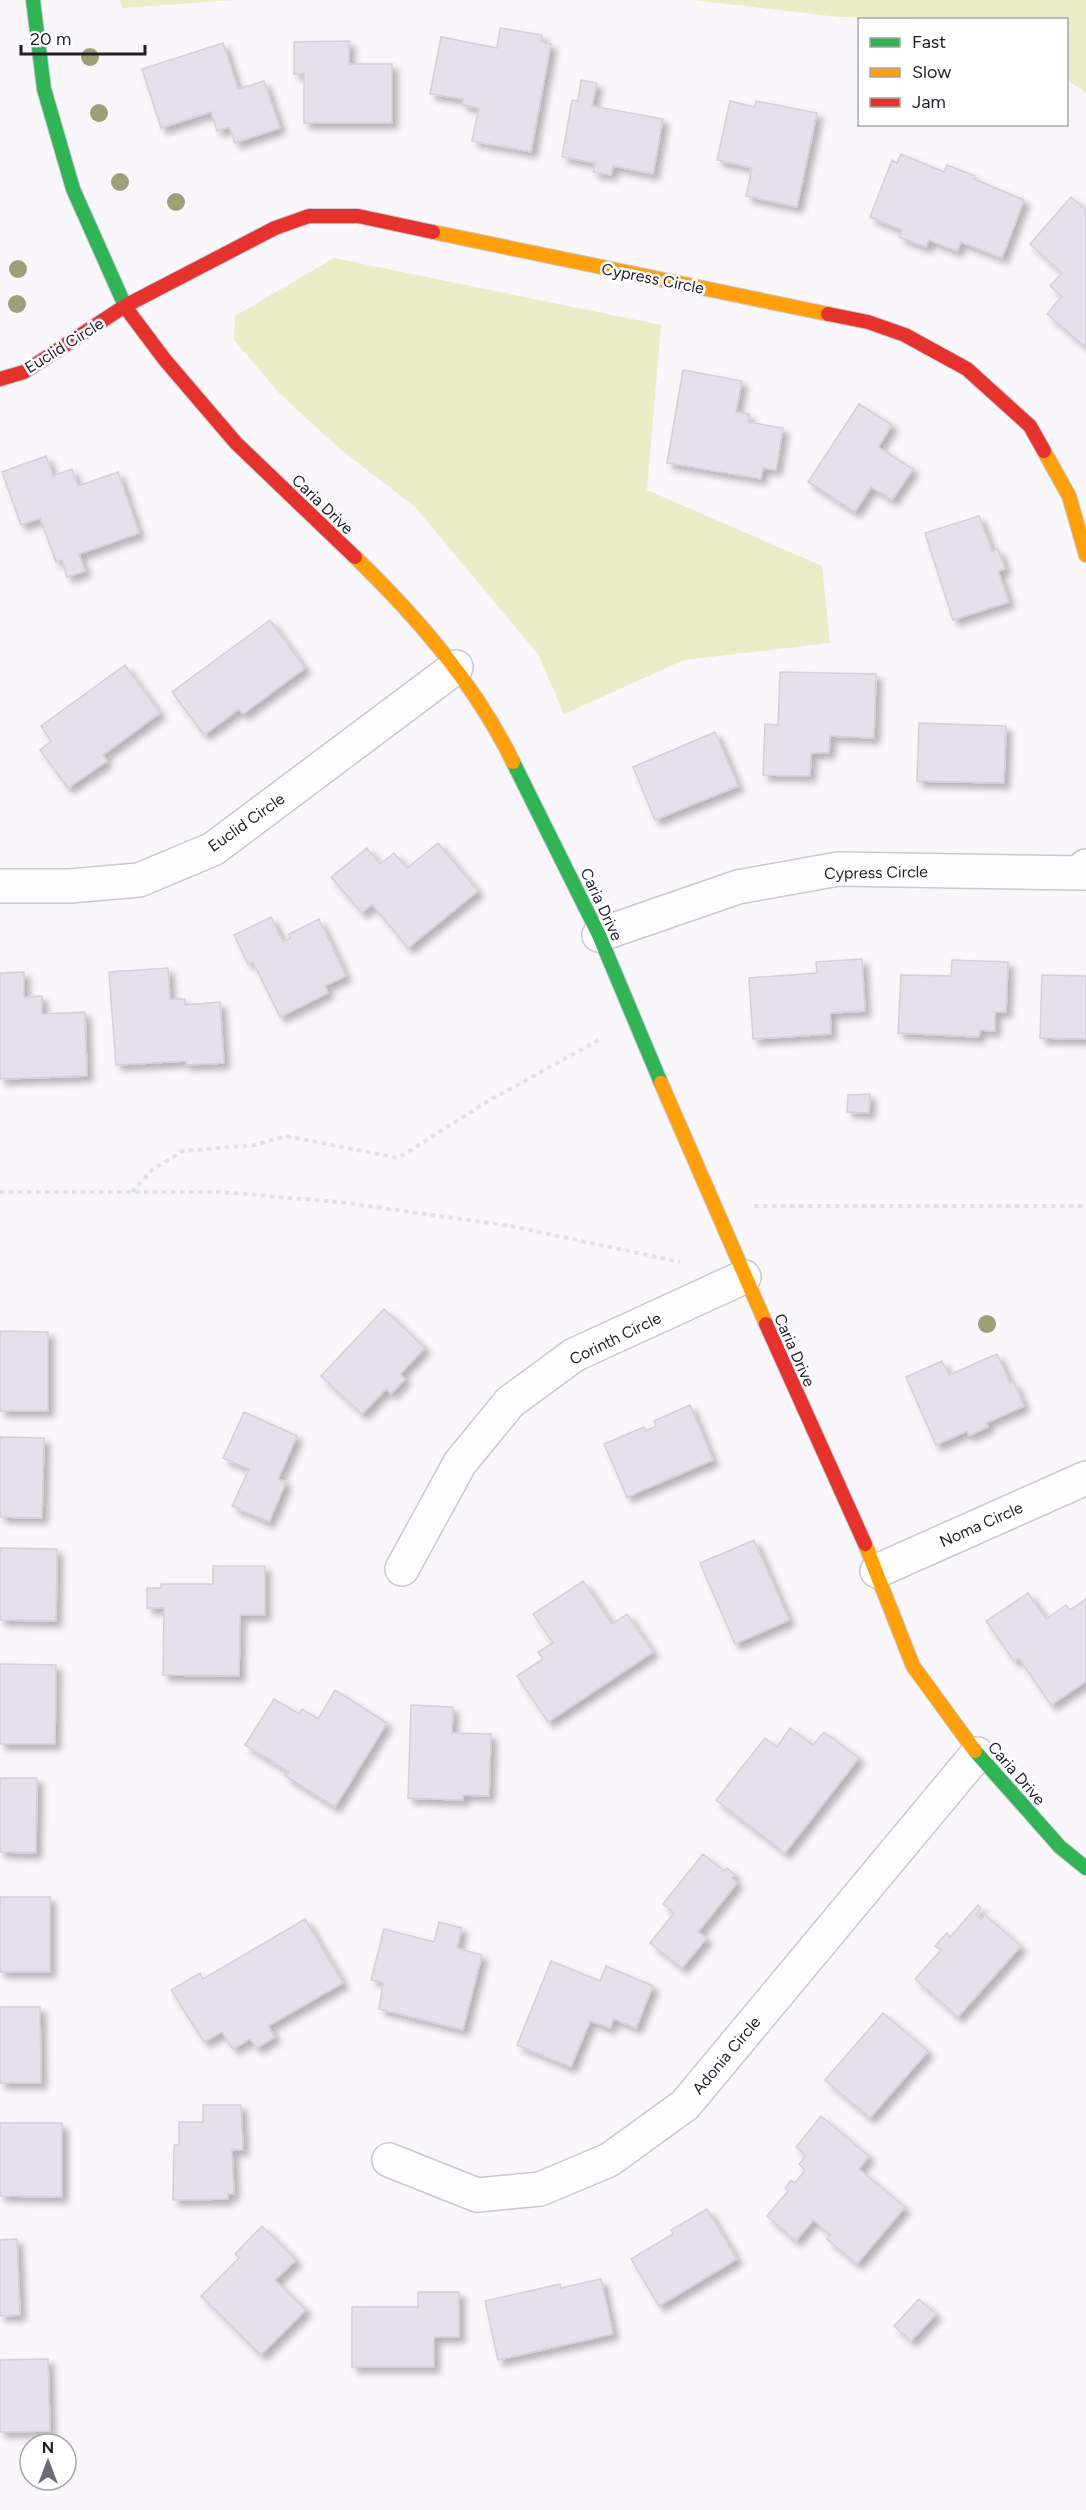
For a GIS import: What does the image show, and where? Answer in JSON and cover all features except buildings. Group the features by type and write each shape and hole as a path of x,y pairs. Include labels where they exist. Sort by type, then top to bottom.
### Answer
{"street":[{"name":"Caria Drive","path":"33,0 44,89 73,189 125,306 165,360 236,443 377,579 456,667 512,757 599,935 744,1277 877,1570 913,1666 977,1754 1060,1846 1086,1868"},
{"name":"Cypress Circle","path":"125,306 275,228 309,216 358,216 868,322 905,335 967,369 1030,426 1069,496 1086,555"},
{"name":"Euclid Circle","path":"0,379 24,372 125,306"},
{"name":"Euclid Circle","path":"0,886 70,886 139,880 213,849 456,667"},
{"name":"Cypress Circle","path":"599,935 738,886 837,869 1083,873 1086,866"},
{"name":"Corinth Circle","path":"402,1569 460,1463 510,1402 574,1355 744,1277"},
{"name":"Noma Circle","path":"877,1570 1086,1478"},
{"name":"Adonia Circle","path":"389,2160 477,2195 540,2188 609,2160 685,2105 977,1754"}],"path":[{"path":"132,1192 153,1169 183,1151 255,1145 286,1136 398,1158 490,1100 634,1021"},
{"path":"0,1192 220,1192 339,1202 511,1226 679,1262"},
{"path":"713,1206 1086,1206"}],"green space":[{"path":"120,0 234,0 123,8"},
{"path":"693,0 1086,0 1086,93 1068,81 1068,18 838,17"},
{"path":"334,258 661,325 647,490 822,566 830,643 684,660 564,714 538,654 415,507 340,449 280,394 234,340 235,316"}],"traffic: fast":[{"path":"33,0 44,89 73,189 126,308"},
{"path":"513,762 599,935 661,1083"},
{"path":"975,1751 1060,1847 1086,1868"}],"traffic: slow":[{"path":"433,232 828,314"},
{"path":"1044,451 1069,496 1086,555"},
{"path":"355,557 400,603 443,653 481,706 513,762"},
{"path":"661,1083 766,1324"},
{"path":"865,1544 913,1666 975,1751"}],"traffic: jam":[{"path":"0,379 24,372 125,306 275,228 309,216 358,216 433,232"},
{"path":"126,308 165,360 236,443 355,557"},
{"path":"828,314 868,322 905,335 967,369 1030,426 1044,451"},
{"path":"766,1324 865,1544"}]}
